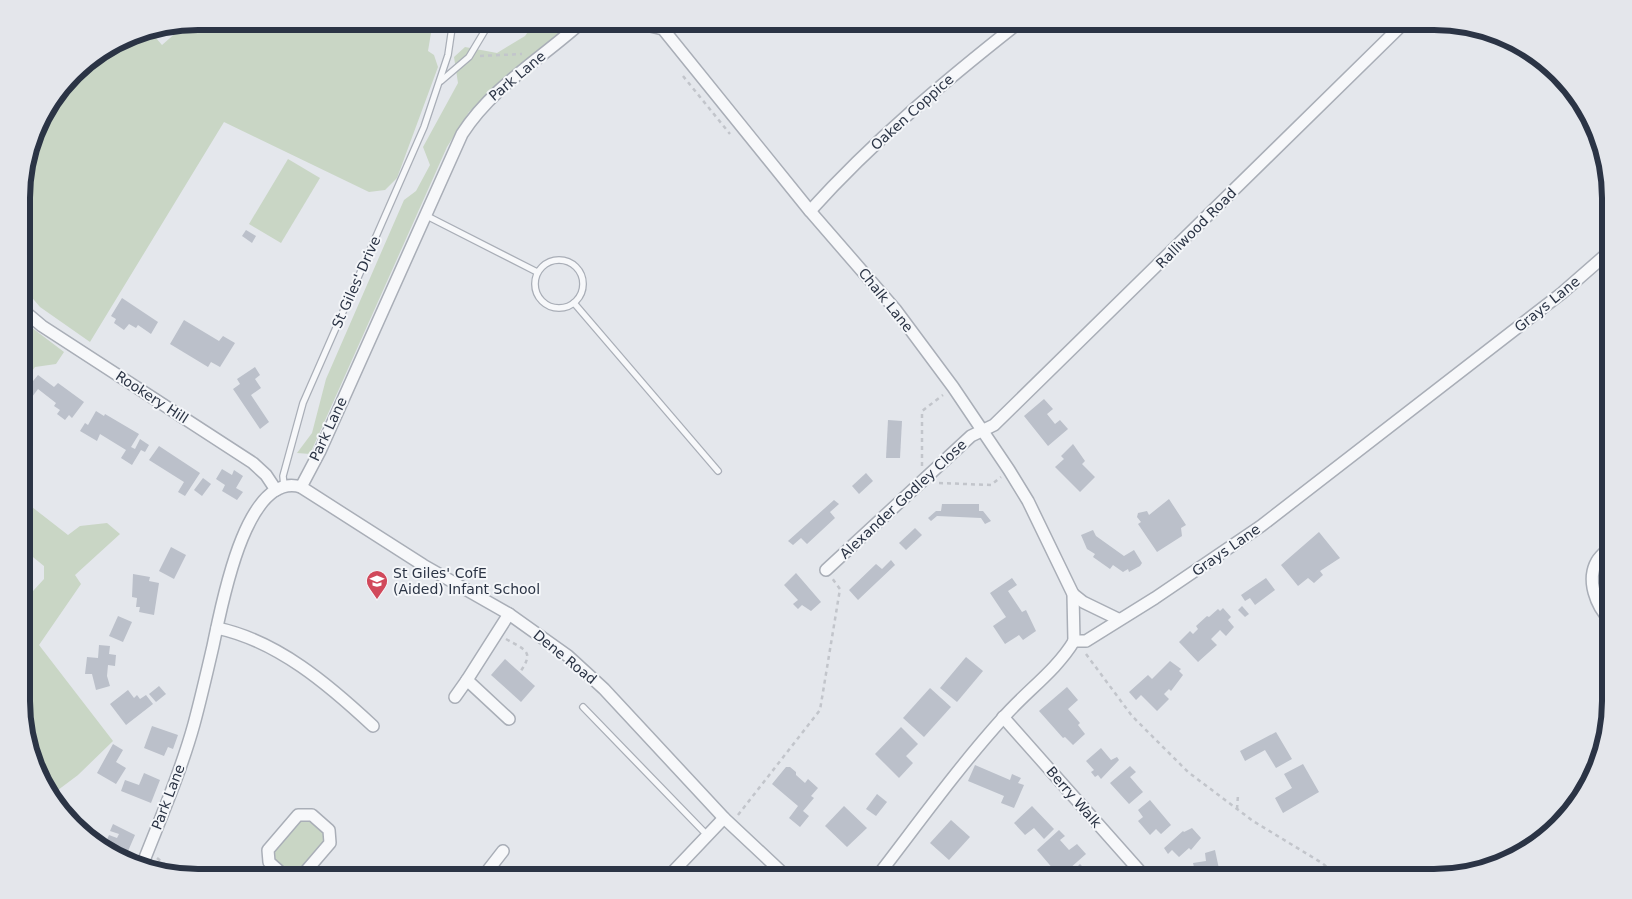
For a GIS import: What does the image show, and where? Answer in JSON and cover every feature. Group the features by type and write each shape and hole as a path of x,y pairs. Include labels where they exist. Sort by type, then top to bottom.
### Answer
{"street":[{"name":"Park Lane","path":"301,487 320,451 451,155 478,111 500,88 572,30"},
{"name":"Chalk Lane","path":"665,30 810,211 895,308 953,387 982,431 1005,474 1028,501 1073,594 1074,641"},
{"name":"Oaken Coppice","path":"810,211 886,133 929,94 1010,30"},
{"name":"Ralliwood Road","path":"982,431 994,424 1094,328 1397,30"},
{"name":"Grays Lane","path":"1074,641 1086,640 1118,618 1155,598 1208,563 1307,492 1562,293 1602,257"},
{"name":"Rookery Hill","path":"30,316 42,326 253,463 280,488"},
{"name":"Alexander Godley Close","path":"826,570 971,436 982,431"},
{"path":"280,488 293,484 301,487"},
{"name":"Dene Road","path":"301,487 423,565 509,614 586,672 627,712 728,821 779,869"},
{"name":"Park Lane","path":"145,860 186,750 232,567 258,508 280,488"},
{"path":"1602,556 1597,561 1593,573 1597,602 1602,609"},
{"path":"1073,594 1083,602 1118,618"},
{"path":"455,697 509,614"},
{"path":"217,628 241,635 314,674 373,726"},
{"path":"883,869 968,758 1003,717 1066,655 1074,641"},
{"path":"467,680 509,719"},
{"name":"Berry Walk","path":"1003,717 1137,869"},
{"path":"277,869 270,862 268,850 298,815 312,815 329,830 330,843 308,869"},
{"path":"676,869 707,836 728,821"},
{"path":"489,869 503,851"}],"lane":[{"name":"St Giles' Drive","path":"280,488 303,403 424,127 441,81 448,55 452,30"},
{"name":"St Giles' Drive","path":"441,81 469,57 485,30"},
{"path":"425,214 537,272"},
{"path":"554,259 565,260 575,265 582,273 584,284 581,295 574,303 564,308 553,308 543,303 536,294 534,283 537,272 544,264 554,259"},
{"path":"574,303 718,471"},
{"name":"Dene Road","path":"583,707 707,836"}],"path":[{"path":"469,57 520,55"},
{"path":"682,74 733,137"},
{"path":"953,387 922,411 922,482 991,486 1005,474"},
{"path":"943,395 948,403"},
{"path":"996,471 1005,474"},
{"path":"1004,484 1005,474"},
{"path":"728,821 820,710 840,589 826,570"},
{"path":"497,633 526,650 528,660 520,672"},
{"path":"1074,641 1088,655 1132,716 1188,772 1237,809 1329,869"},
{"path":"1237,809 1238,795"},
{"path":"148,852 166,866"}],"green space":[{"path":"187,30 432,30 428,51 434,55 438,67 397,178 385,190 369,192 224,122 90,342 40,307 30,295 30,198 33,165 39,144 52,114 72,87 87,72 114,52 144,39 154,36 162,45 178,31"},
{"path":"529,30 565,30 469,112 447,147 310,454 297,453 312,433 326,379 404,200 416,191 430,165 423,147 458,83 454,57 465,47 497,53 525,36"},
{"path":"288,159 320,178 281,243 249,224"},
{"path":"30,326 64,352 56,364 35,367 30,374"},
{"path":"30,505 68,535 80,526 107,523 120,534 75,575 81,584 39,645 113,741 78,775 56,791 39,755 31,723 30,594 44,579 44,566 30,555"},
{"path":"1602,563 1602,586 1599,567"},
{"path":"301,821 313,821 323,831 323,843 300,869 284,869 275,861 274,851"}],"building":[{"path":"246,230 256,236 252,243 242,236"},
{"path":"122,298 158,322 151,334 138,325 136,328 129,324 124,330 114,323 116,319 111,316"},
{"path":"184,320 219,341 223,336 235,343 220,367 211,362 208,367 170,344"},
{"path":"255,367 260,375 255,379 261,388 251,395 269,422 260,429 233,389 240,384 237,379"},
{"path":"38,375 54,387 58,383 84,402 72,418 69,415 65,420 57,414 60,410 54,406 56,403 38,389 32,397 30,396 30,385"},
{"path":"1044,399 1053,409 1047,414 1055,424 1060,420 1068,429 1048,446 1024,416"},
{"path":"96,411 104,416 105,414 139,434 131,447 135,449 140,439 149,445 145,452 141,450 132,465 121,458 126,450 100,434 97,441 80,431 85,423 88,425"},
{"path":"888,420 902,421 900,458 886,458"},
{"path":"1073,444 1085,461 1082,464 1095,477 1080,492 1055,467 1064,459 1061,456"},
{"path":"159,446 200,473 185,496 178,492 184,482 149,460"},
{"path":"222,469 232,475 234,470 243,476 236,488 243,492 237,500 222,491 225,485 216,479"},
{"path":"866,473 873,481 859,494 852,486"},
{"path":"203,478 211,484 202,496 194,490"},
{"path":"1169,499 1186,525 1181,528 1182,536 1157,552 1138,524 1141,522 1137,517 1138,513 1147,511 1149,515"},
{"path":"834,500 839,504 830,512 835,518 807,544 801,538 793,545 788,541"},
{"path":"942,504 979,504 979,511 983,511 991,521 985,524 981,518 937,516 931,521 928,518 936,511 941,511"},
{"path":"915,528 922,535 906,550 899,543"},
{"path":"1093,530 1096,536 1124,556 1134,550 1142,563 1140,566 1129,572 1128,569 1123,572 1113,565 1110,569 1093,557 1095,554 1087,549 1081,535"},
{"path":"1319,532 1340,558 1320,571 1323,575 1314,583 1308,578 1298,586 1281,565"},
{"path":"171,547 186,555 174,579 159,571"},
{"path":"891,560 895,565 858,600 849,590 876,564 882,569"},
{"path":"796,573 821,602 811,611 802,605 798,609 793,604 798,600 784,585"},
{"path":"133,574 150,577 149,581 159,583 154,615 139,612 140,607 136,607 137,598 132,597"},
{"path":"1012,578 1017,585 1008,591 1022,612 1026,610 1036,631 1023,640 1019,635 1005,644 993,626 1006,617 990,593"},
{"path":"1266,578 1275,590 1255,605 1250,598 1245,601 1241,595"},
{"path":"1242,606 1249,614 1245,617 1238,610"},
{"path":"1223,608 1231,617 1228,620 1234,627 1226,636 1220,630 1211,639 1217,645 1198,662 1179,642 1190,631 1193,634 1198,629 1196,626 1207,616 1209,617 1218,609 1220,611"},
{"path":"118,616 132,622 123,642 109,636"},
{"path":"99,645 110,646 109,654 116,655 115,666 108,665 107,676 110,686 96,690 92,674 85,674 87,657 98,658"},
{"path":"966,657 983,671 957,702 940,688"},
{"path":"505,659 535,686 521,702 491,675"},
{"path":"1170,661 1181,669 1179,671 1183,675 1171,691 1169,689 1164,694 1169,699 1157,711 1141,695 1136,700 1129,692 1148,675 1152,679"},
{"path":"159,686 166,694 156,702 149,694"},
{"path":"1067,687 1078,700 1068,709 1080,723 1078,725 1085,734 1073,745 1065,737 1063,738 1039,711"},
{"path":"930,688 951,707 924,737 903,718"},
{"path":"128,690 134,698 137,695 140,699 146,695 153,704 126,725 110,704"},
{"path":"152,726 178,735 173,749 168,747 164,756 144,748"},
{"path":"901,727 918,744 906,756 913,763 899,778 875,754"},
{"path":"1276,732 1292,759 1276,768 1265,750 1245,761 1240,751"},
{"path":"113,744 123,750 116,762 126,768 116,784 97,773"},
{"path":"1101,748 1111,760 1117,757 1119,760 1101,779 1098,775 1095,777 1091,772 1094,770 1086,761"},
{"path":"1303,764 1319,792 1283,813 1275,798 1292,788 1284,774"},
{"path":"975,765 1010,780 1012,774 1021,778 1018,783 1024,785 1014,808 1001,803 1004,796 968,781"},
{"path":"1130,766 1136,772 1130,777 1143,792 1129,804 1110,783"},
{"path":"786,767 790,767 796,772 796,775 805,783 808,779 818,788 811,796 814,798 803,811 809,816 800,827 789,818 798,806 772,784"},
{"path":"144,773 160,780 151,803 121,791 125,780 139,785"},
{"path":"877,794 887,802 876,816 866,809"},
{"path":"1150,800 1171,825 1161,834 1156,829 1150,835 1138,821 1143,817 1138,810"},
{"path":"844,806 867,828 847,847 825,826"},
{"path":"1032,806 1054,829 1044,839 1034,828 1025,835 1014,823"},
{"path":"951,820 970,837 949,860 930,843"},
{"path":"113,824 135,835 127,853 106,841 109,835 117,838 119,834 110,831"},
{"path":"1192,828 1201,838 1191,850 1189,848 1179,857 1172,850 1168,854 1164,848 1183,831"},
{"path":"1059,830 1065,836 1060,840 1069,850 1077,844 1086,854 1069,869 1053,869 1037,850"},
{"path":"1215,850 1219,869 1194,869 1193,863 1206,861 1205,853"},
{"path":"1080,864 1085,869 1075,869"}],"place":[{"name":"St Giles' CofE (Aided) Infant School","path":"377,600"}]}
